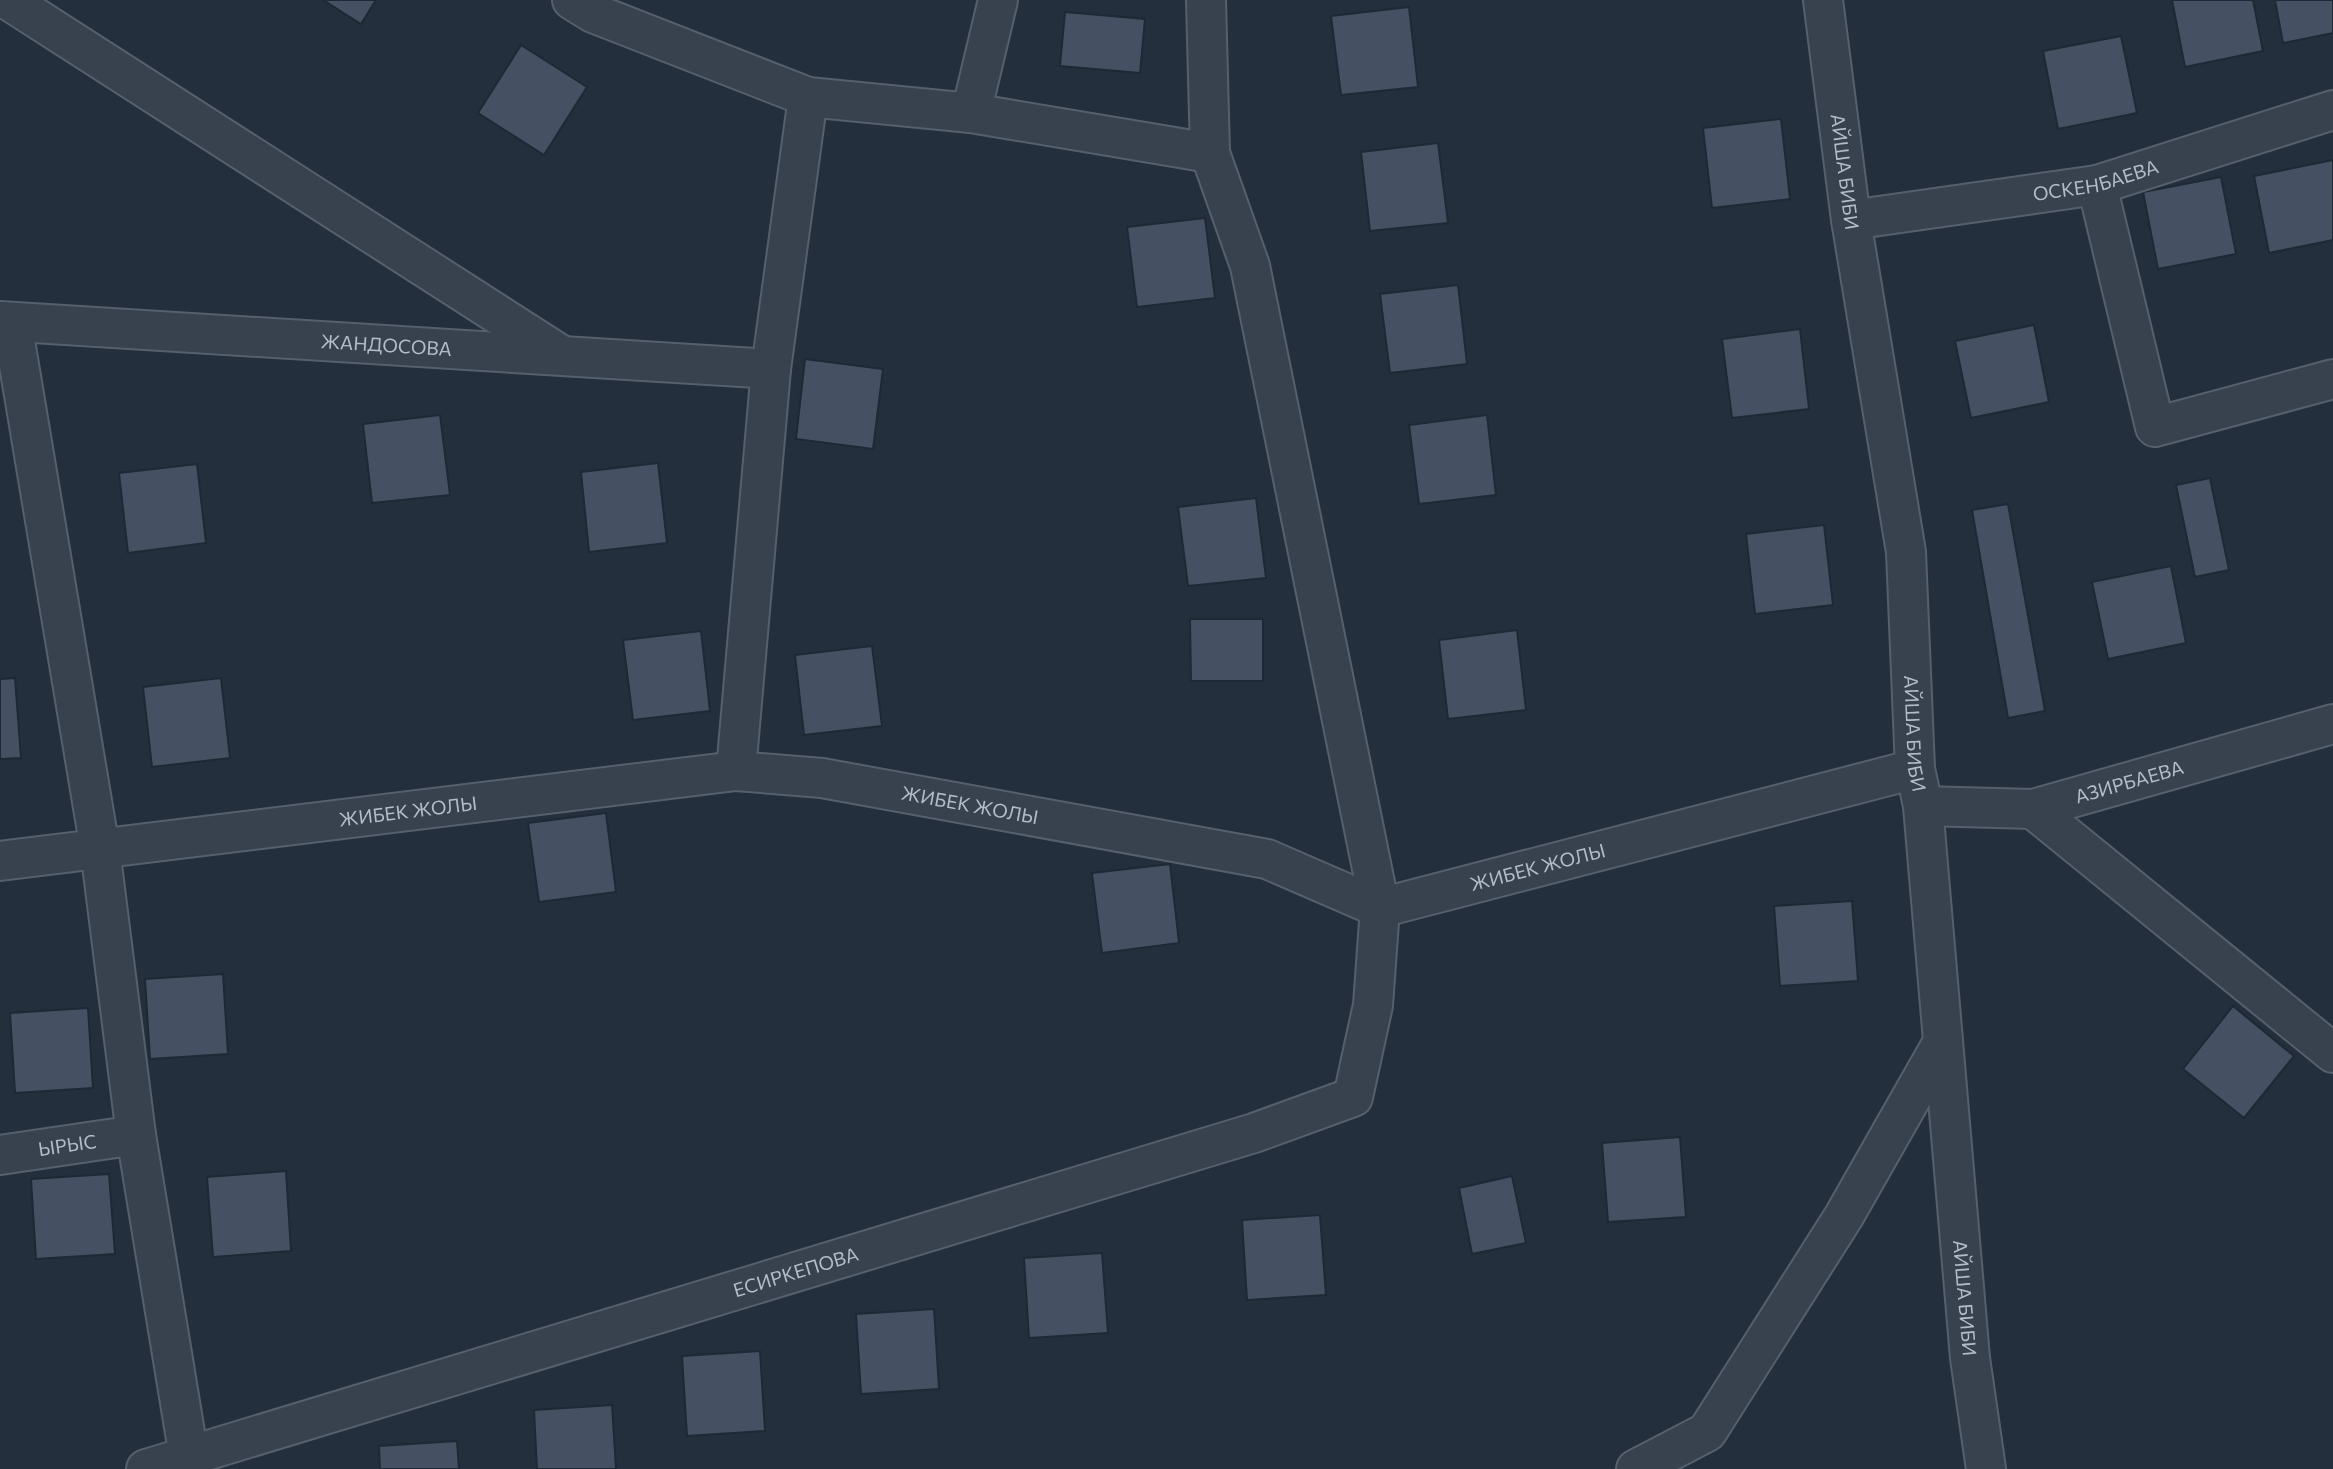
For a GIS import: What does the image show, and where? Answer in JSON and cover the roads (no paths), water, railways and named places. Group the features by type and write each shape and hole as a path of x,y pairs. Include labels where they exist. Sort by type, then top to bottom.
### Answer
{"street":[{"path":"8,0 563,356"},
{"path":"572,0 593,13 808,97 971,113 1210,153"},
{"path":"971,113 998,0"},
{"path":"1206,0 1210,153 1250,266 1380,908"},
{"name":"АЙША БИБИ","path":"1823,0 1851,220 1906,552 1915,769 1923,806 1970,1359 1986,1469"},
{"path":"736,771 771,369 808,97"},
{"name":"ОСКЕНБАЕВА","path":"1851,220 2097,185 2333,110"},
{"path":"2097,185 2155,427 2333,379"},
{"path":"6,322 100,849 136,1135 189,1457"},
{"name":"ЖАНДОСОВА","path":"6,322 771,369"},
{"name":"АЗИРБАЕВА","path":"1923,806 2033,808 2333,724"},
{"name":"ЖИБЕК ЖОЛЫ","path":"0,861 736,771 822,778 1267,859 1380,908 1915,769"},
{"path":"2033,808 2333,1054"},
{"name":"ЕСИРКЕПОВА","path":"146,1469 1254,1133 1353,1097 1373,1005 1380,908"},
{"path":"1636,1469 1707,1432 1844,1216 1943,1042"},
{"name":"ЫРЫС","path":"0,1155 136,1135"}]}
